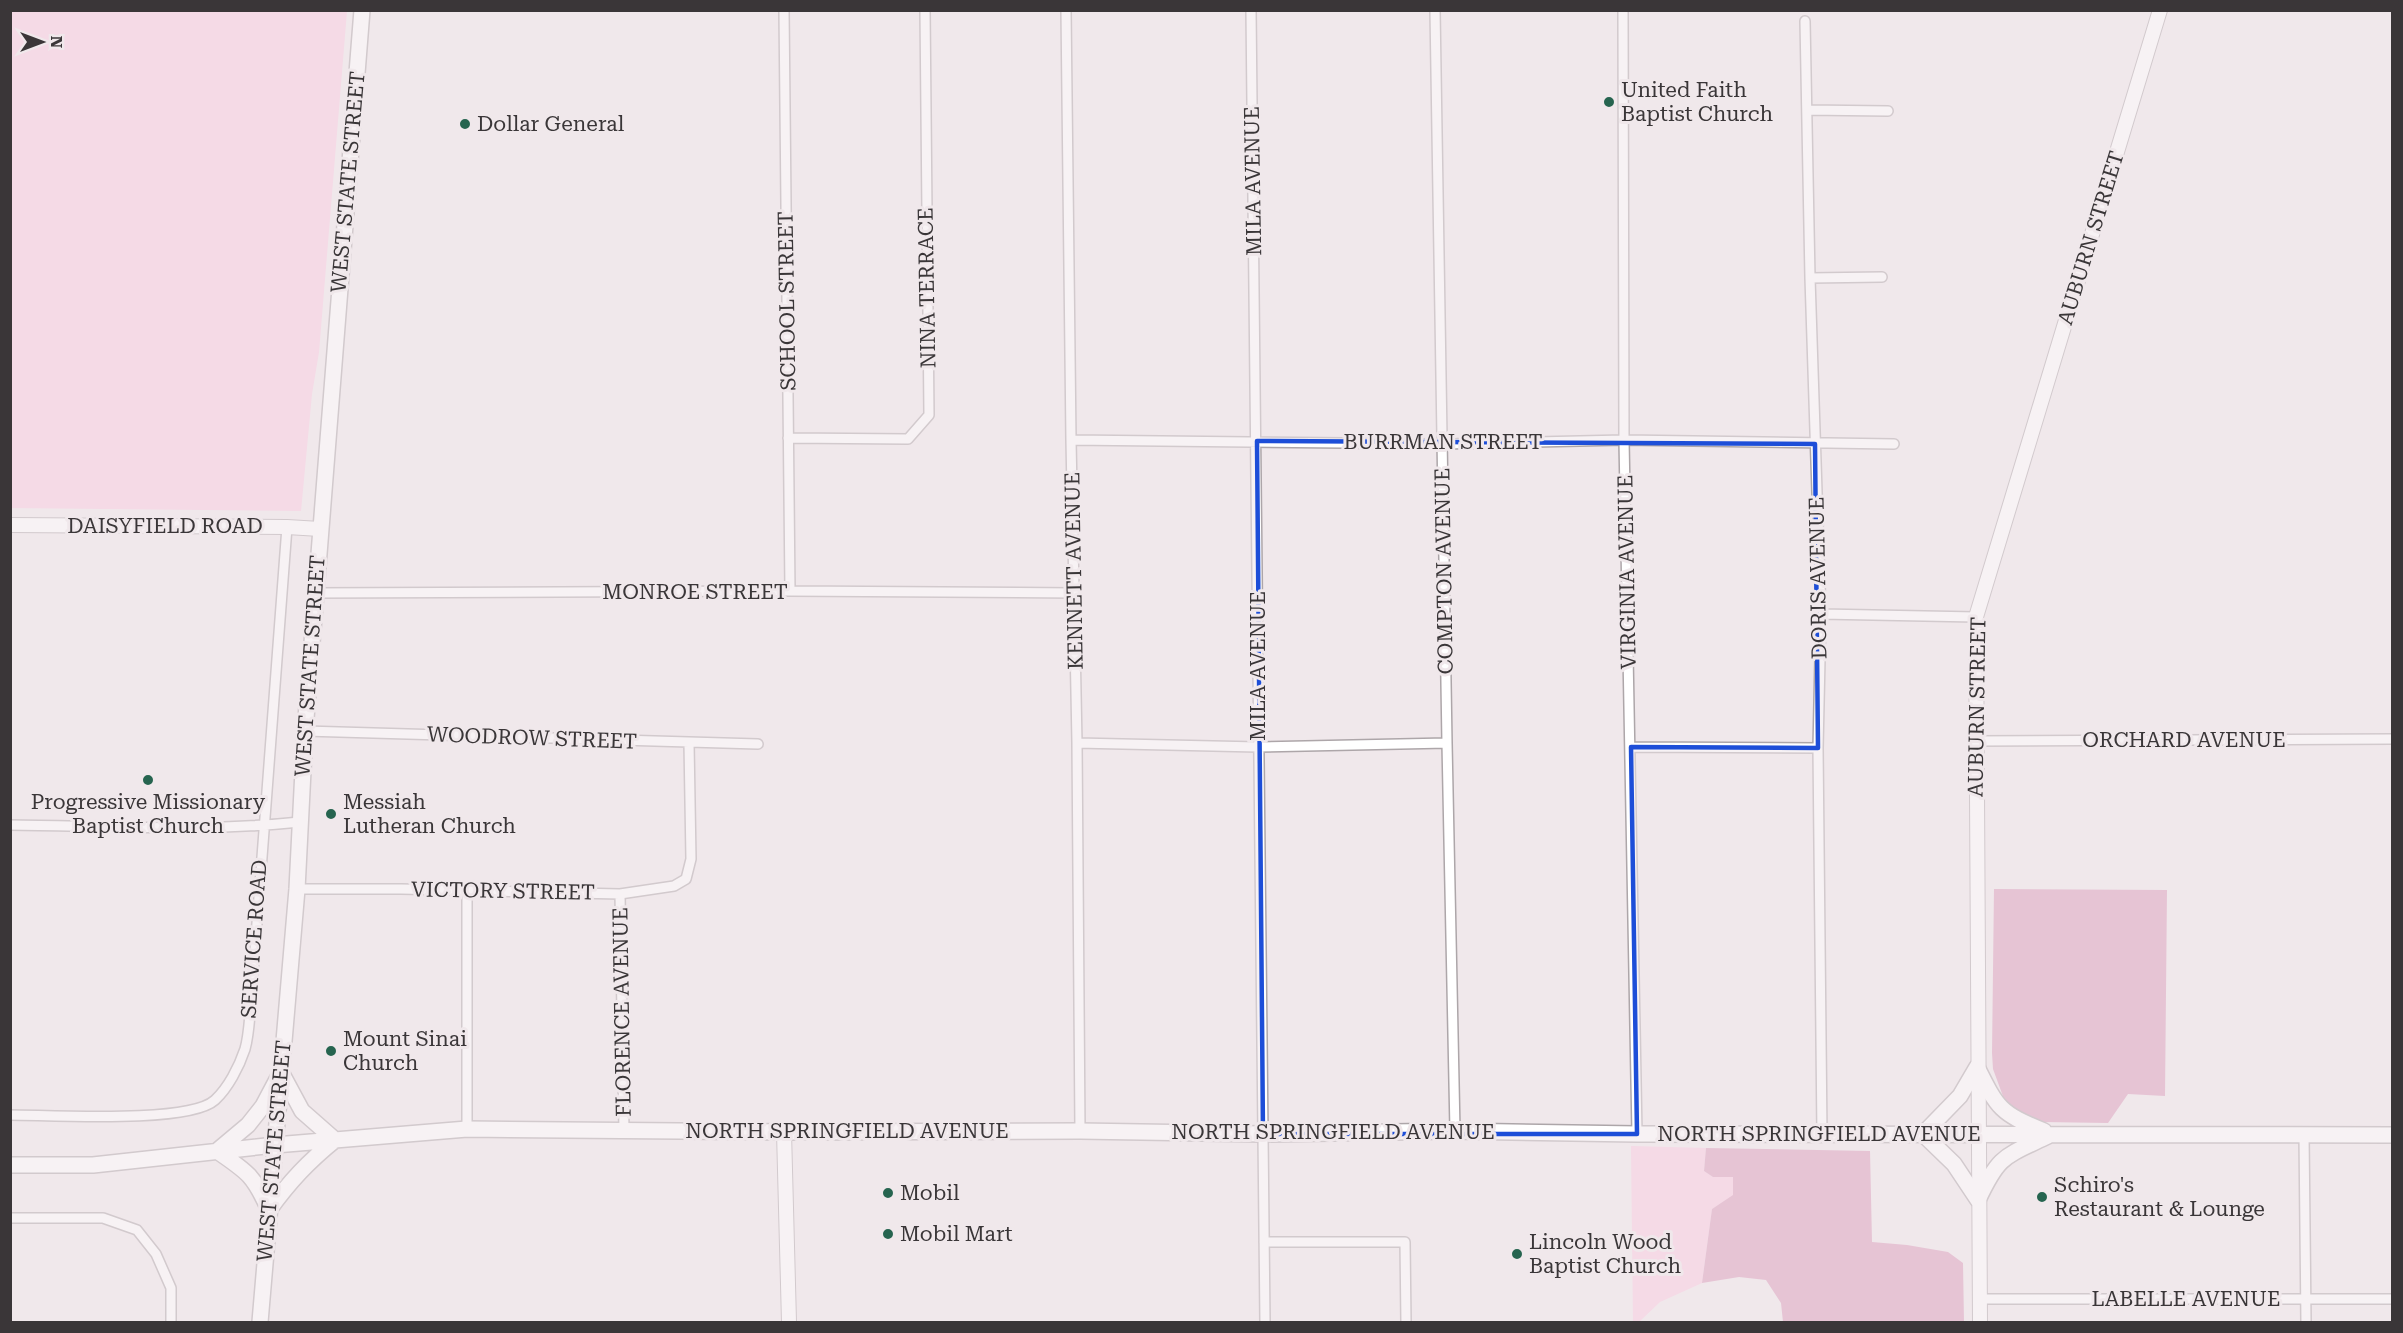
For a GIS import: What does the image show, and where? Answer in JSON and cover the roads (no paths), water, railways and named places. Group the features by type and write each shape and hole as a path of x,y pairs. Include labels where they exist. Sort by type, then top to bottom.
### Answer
{"main road":[{"name":"WEST STATE STREET","path":"260,1323 297,889 315,593 362,10"},
{"name":"AUBURN STREET","path":"1980,1323 1976,617 2160,10"},
{"name":"DAISYFIELD ROAD","path":"10,525 320,529"},
{"path":"1977,1067 1960,1096 1923,1134 1954,1164 1978,1200 2000,1161 2052,1134"},
{"path":"1977,1067 1993,1098 2007,1114 2052,1134"},
{"path":"269,1210 287,1184 307,1163 335,1140 302,1111 281,1072"},
{"path":"269,1210 257,1183 243,1169 217,1151 248,1125 263,1106 281,1072"},
{"name":"NORTH SPRINGFIELD AVENUE","path":"10,1165 93,1165 275,1145 467,1129 784,1132 1080,1131 1263,1134 1455,1131 1822,1135 1978,1133 2392,1135"},
{"path":"784,1132 789,1323"}],"street":[{"name":"SCHOOL STREET","path":"784,10 790,591"},
{"name":"NINA TERRACE","path":"788,438 908,438 929,415 925,10"},
{"name":"KENNETT AVENUE","path":"1066,10 1077,743 1080,1131"},
{"name":"MILA AVENUE","path":"1251,10 1265,1323"},
{"name":"COMPTON AVENUE","path":"1435,10 1446,743 1455,1131"},
{"name":"VIRGINIA AVENUE","path":"1623,10 1624,440 1637,1134"},
{"name":"DORIS AVENUE","path":"1805,21 1810,278 1821,614 1818,748 1822,1135"},
{"path":"1807,110 1888,111"},
{"path":"1810,278 1882,277"},
{"name":"BURRMAN STREET","path":"1071,440 1443,444 1624,440 1894,444"},
{"name":"SERVICE ROAD","path":"10,1114 148,1115 185,1112 214,1102 233,1076 245,1048 253,976 287,527"},
{"name":"MONROE STREET","path":"315,593 790,591 1075,593"},
{"path":"1821,614 1976,617"},
{"name":"WOODROW STREET","path":"305,731 758,744"},
{"name":"ORCHARD AVENUE","path":"1976,741 2392,738"},
{"name":"VICTORY STREET","path":"297,889 620,894 675,886 686,879 691,859 689,743"},
{"path":"1077,743 1258,747 1446,743"},
{"path":"1631,747 1818,748"},
{"path":"10,825 185,827 263,826 300,822"},
{"path":"467,891 467,1129"},
{"name":"FLORENCE AVENUE","path":"620,894 624,1131"},
{"path":"2304,1135 2306,1323"},
{"path":"10,1218 104,1218 137,1230 156,1254 171,1288 171,1323"},
{"path":"1264,1242 1405,1242 1406,1323"},
{"name":"LABELLE AVENUE","path":"1979,1299 2392,1299"}],"place":[{"name":"United Faith Baptist Church","path":"1609,102"},
{"name":"Dollar General","path":"465,124"},
{"name":"Progressive Missionary Baptist Church","path":"148,780"},
{"name":"Messiah Lutheran Church","path":"331,814"},
{"name":"Mount Sinai Church","path":"331,1051"},
{"name":"Mobil","path":"888,1193"},
{"name":"Schiro's Restaurant & Lounge","path":"2042,1197"},
{"name":"Mobil Mart","path":"888,1234"},
{"name":"Lincoln Wood Baptist Church","path":"1517,1254"}]}
